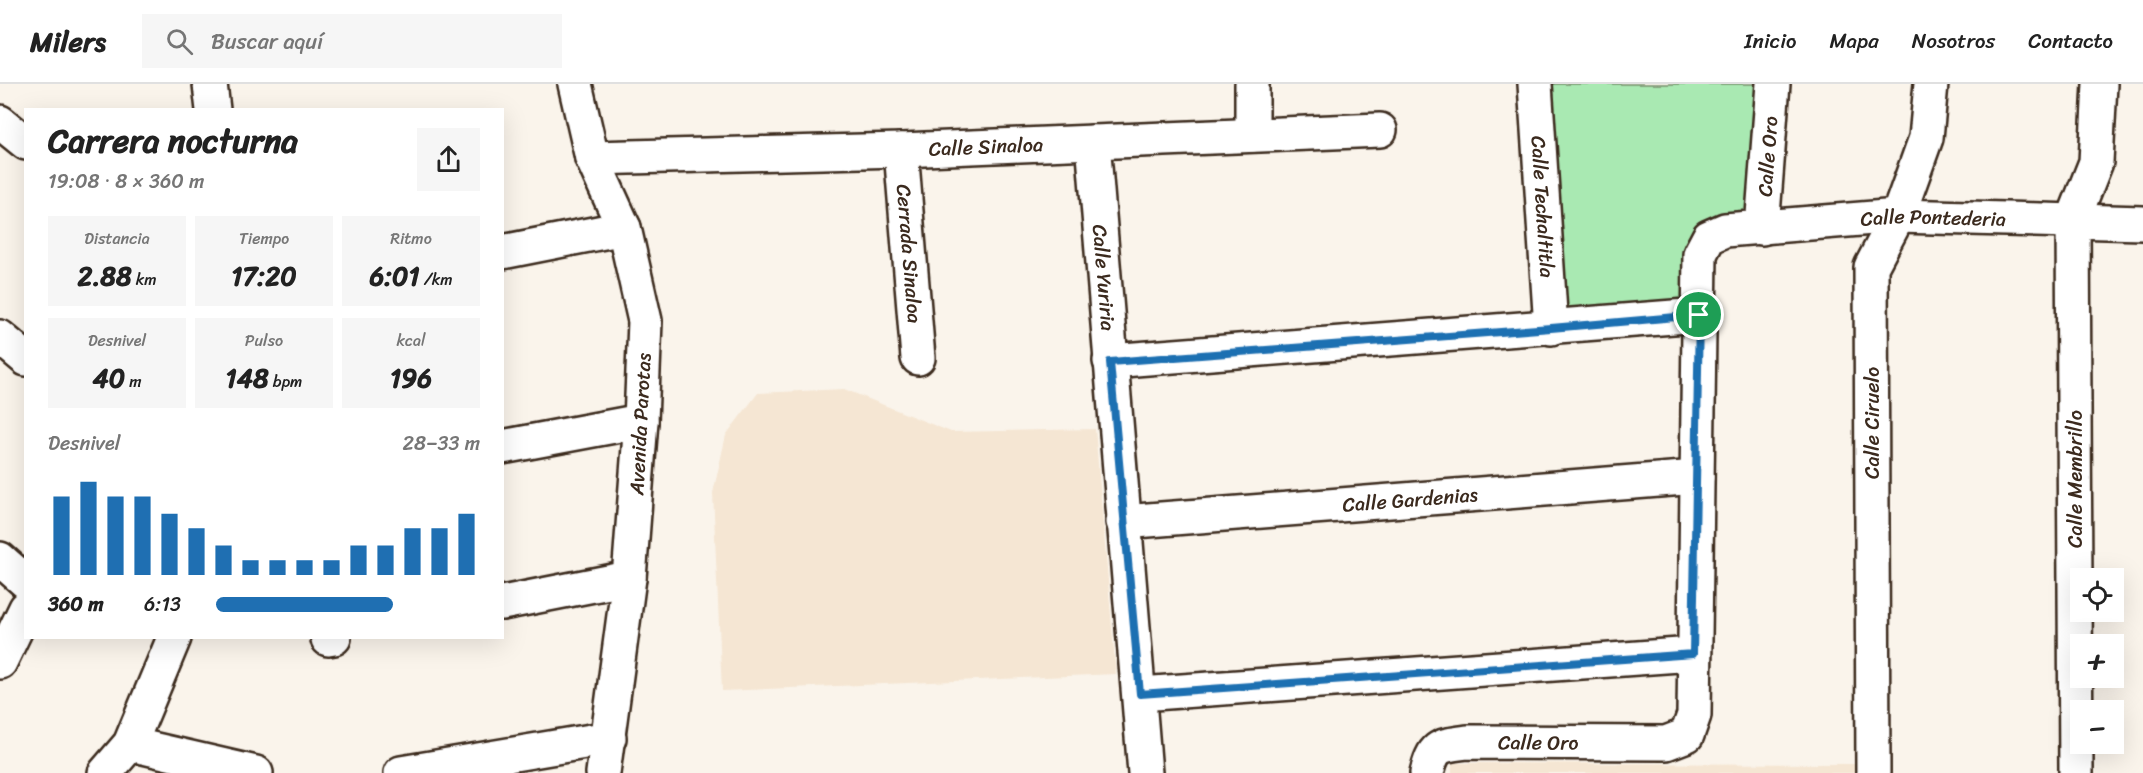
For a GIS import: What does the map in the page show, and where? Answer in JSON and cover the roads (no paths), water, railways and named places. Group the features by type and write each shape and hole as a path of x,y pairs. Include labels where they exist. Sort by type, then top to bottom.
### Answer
{"street":[{"path":"210,84 213,108"},
{"name":"Avenida Parotas","path":"575,84 592,158 624,228 645,321 641,421 629,578 603,773"},
{"path":"1252,84 1252,135"},
{"name":"Calle Techaltitla","path":"1535,84 1551,328"},
{"name":"Calle Oro","path":"1762,228 1773,84"},
{"name":"Calle Ciruelo","path":"1874,773 1872,267 1898,216 1926,138 1931,84"},
{"path":"2073,220 2096,162 2100,84"},
{"path":"0,122 24,141"},
{"name":"Calle Sinaloa","path":"592,158 901,150 1380,130"},
{"name":"Calle Yuriria","path":"1093,142 1145,773"},
{"name":"Cerrada Sinaloa","path":"901,150 918,358"},
{"name":"Calle Pontederia","path":"1699,315 1700,254 1709,237 1725,230 1898,216 2143,223"},
{"name":"Calle Membrillo","path":"2073,220 2076,773"},
{"path":"504,252 624,228"},
{"path":"1110,362 1699,315 1693,654 1140,694"},
{"path":"0,337 24,357"},
{"path":"504,447 641,421"},
{"name":"Calle Gardenias","path":"1123,522 1697,477"},
{"path":"0,559 24,580"},
{"path":"504,603 629,578"},
{"path":"0,662 24,612"},
{"path":"105,773 130,744 174,639"},
{"name":"Calle Oro","path":"1426,773 1430,757 1441,746 1467,742 1666,743 1686,735 1694,716 1693,654"},
{"path":"401,773 609,738"},
{"path":"130,744 256,773"}]}
